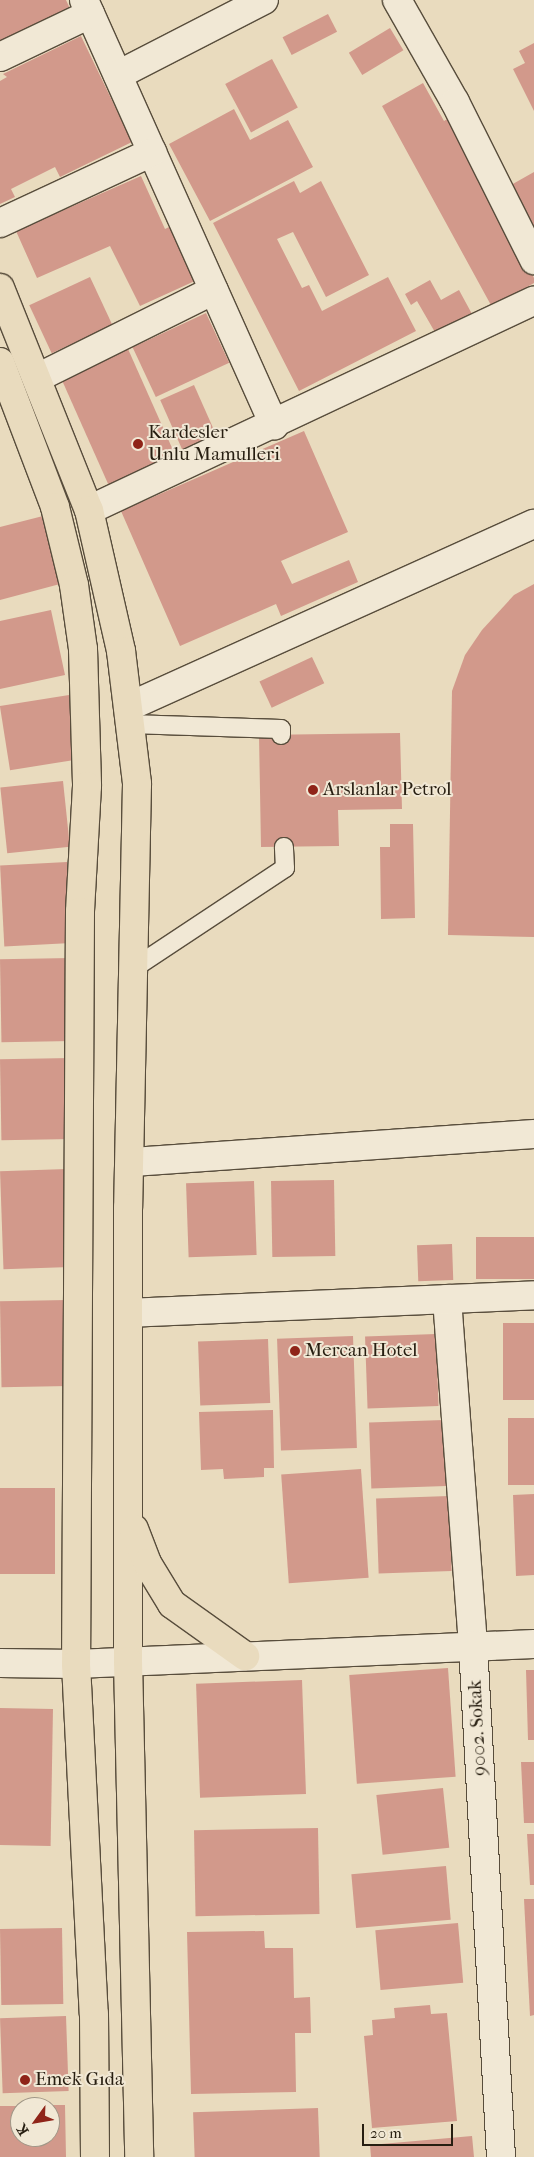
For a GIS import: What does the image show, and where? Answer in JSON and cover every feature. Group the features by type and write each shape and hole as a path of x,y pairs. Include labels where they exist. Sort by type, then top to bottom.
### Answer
{"main road":[{"path":"0,288 39,377 89,510 121,651 137,784 129,1313 128,1661 139,2157"},
{"path":"0,362 55,507 74,585 83,649 87,786 80,912 76,1664 94,2014 96,2157"},
{"path":"128,1515 147,1563 172,1604 245,1656"}],"street":[{"path":"118,76 264,0"},
{"path":"397,0 455,102 534,260"},
{"path":"0,57 87,7 274,425"},
{"path":"0,223 152,152"},
{"path":"39,377 214,290"},
{"path":"89,510 274,425 534,301"},
{"path":"129,715 534,524"},
{"path":"132,1162 534,1134"},
{"path":"129,1313 534,1295"},
{"name":"9002. Sokak","path":"447,1298 473,1645 501,2157"},
{"path":"0,1663 76,1664 473,1645 534,1644"}],"lane":[{"path":"129,715 281,729 281,734"},
{"path":"134,968 285,868 284,846"}],"building":[{"path":"0,0 66,0 71,11 0,43"},
{"path":"328,14 337,32 292,55 283,37"},
{"path":"390,28 403,50 362,75 349,53"},
{"path":"81,36 132,142 60,177 55,167 11,189 15,197 0,204 0,81 7,77 3,74"},
{"path":"534,43 534,111 513,69 525,63 519,51"},
{"path":"272,59 298,108 251,132 225,84"},
{"path":"423,83 444,121 456,114 534,278 534,283 492,307 382,106"},
{"path":"234,109 250,140 288,120 313,167 210,221 169,144"},
{"path":"534,172 534,240 527,228 533,225 511,185"},
{"path":"141,176 165,229 173,225 197,280 140,306 110,246 37,278 16,231"},
{"path":"294,181 300,193 321,181 369,275 326,297 293,232 277,239 302,288 309,285 322,311 388,277 416,331 299,391 213,223"},
{"path":"90,277 112,325 52,353 29,305"},
{"path":"430,280 441,300 459,290 472,314 436,334 417,301 411,305 405,294"},
{"path":"206,313 229,363 156,397 133,347"},
{"path":"128,349 178,460 111,490 61,379"},
{"path":"194,385 218,439 184,454 160,400"},
{"path":"304,431 348,532 281,561 292,584 349,560 358,582 281,616 276,604 180,646 121,511"},
{"path":"43,516 60,584 0,600 0,527"},
{"path":"534,584 534,937 448,935 452,691 465,655 482,630 514,595"},
{"path":"51,610 65,675 0,689 0,621"},
{"path":"312,657 324,683 272,708 259,682"},
{"path":"69,695 79,759 10,770 0,706"},
{"path":"400,733 402,809 338,810 339,846 261,847 259,735"},
{"path":"63,781 70,847 7,853 0,788"},
{"path":"390,824 413,824 415,918 381,919 380,847 390,847"},
{"path":"67,862 71,943 4,946 0,866"},
{"path":"71,958 72,1041 1,1042 0,959"},
{"path":"71,1058 72,1139 1,1140 0,1059"},
{"path":"67,1169 70,1267 3,1269 0,1171"},
{"path":"334,1180 335,1256 272,1257 271,1181"},
{"path":"254,1181 257,1255 189,1257 186,1183"},
{"path":"476,1237 534,1237 534,1279 476,1279"},
{"path":"452,1244 453,1280 418,1281 417,1245"},
{"path":"67,1300 69,1386 2,1387 0,1301"},
{"path":"503,1323 534,1323 534,1400 503,1400"},
{"path":"436,1334 439,1406 368,1408 365,1336"},
{"path":"353,1336 357,1448 281,1451 277,1339"},
{"path":"268,1339 270,1403 200,1405 198,1341"},
{"path":"273,1410 274,1468 264,1468 264,1477 224,1479 223,1469 201,1470 199,1412"},
{"path":"508,1418 534,1418 534,1485 508,1485"},
{"path":"444,1420 446,1486 371,1489 369,1423"},
{"path":"361,1469 369,1578 289,1583 281,1475"},
{"path":"0,1488 55,1488 55,1574 0,1574"},
{"path":"534,1494 534,1575 516,1576 513,1495"},
{"path":"449,1496 452,1571 379,1574 376,1499"},
{"path":"448,1668 456,1777 357,1784 349,1675"},
{"path":"526,1670 534,1670 534,1740 528,1740"},
{"path":"302,1680 306,1794 200,1798 196,1684"},
{"path":"0,1708 53,1709 51,1846 0,1845"},
{"path":"521,1762 534,1762 534,1823 524,1823"},
{"path":"443,1788 449,1848 383,1855 376,1795"},
{"path":"318,1828 320,1914 196,1916 194,1830"},
{"path":"527,1834 534,1834 534,1885 530,1885"},
{"path":"446,1866 451,1920 356,1928 351,1874"},
{"path":"524,1899 534,1899 534,2015 530,2016"},
{"path":"458,1923 463,1983 381,1990 375,1930"},
{"path":"62,1928 63,2004 1,2005 0,1929"},
{"path":"264,1931 265,1948 293,1948 294,1998 310,1997 311,2033 295,2033 296,2092 191,2094 187,1932"},
{"path":"430,2005 431,2014 447,2013 457,2121 372,2128 364,2036 373,2035 372,2020 395,2018 394,2008"},
{"path":"66,2016 69,2091 3,2093 0,2018"},
{"path":"60,2105 65,2105 66,2157 0,2157 0,2106 10,2106 10,2147 60,2147"},
{"path":"318,2108 320,2157 195,2157 193,2112"},
{"path":"472,2136 474,2157 371,2157 370,2145"}],"place":[{"name":"Kardesler Unlu Mamulleri","path":"138,444"},
{"name":"Arslanlar Petrol","path":"313,790"},
{"name":"Mercan Hotel","path":"295,1351"},
{"name":"Emek Gıda","path":"25,2080"}]}
